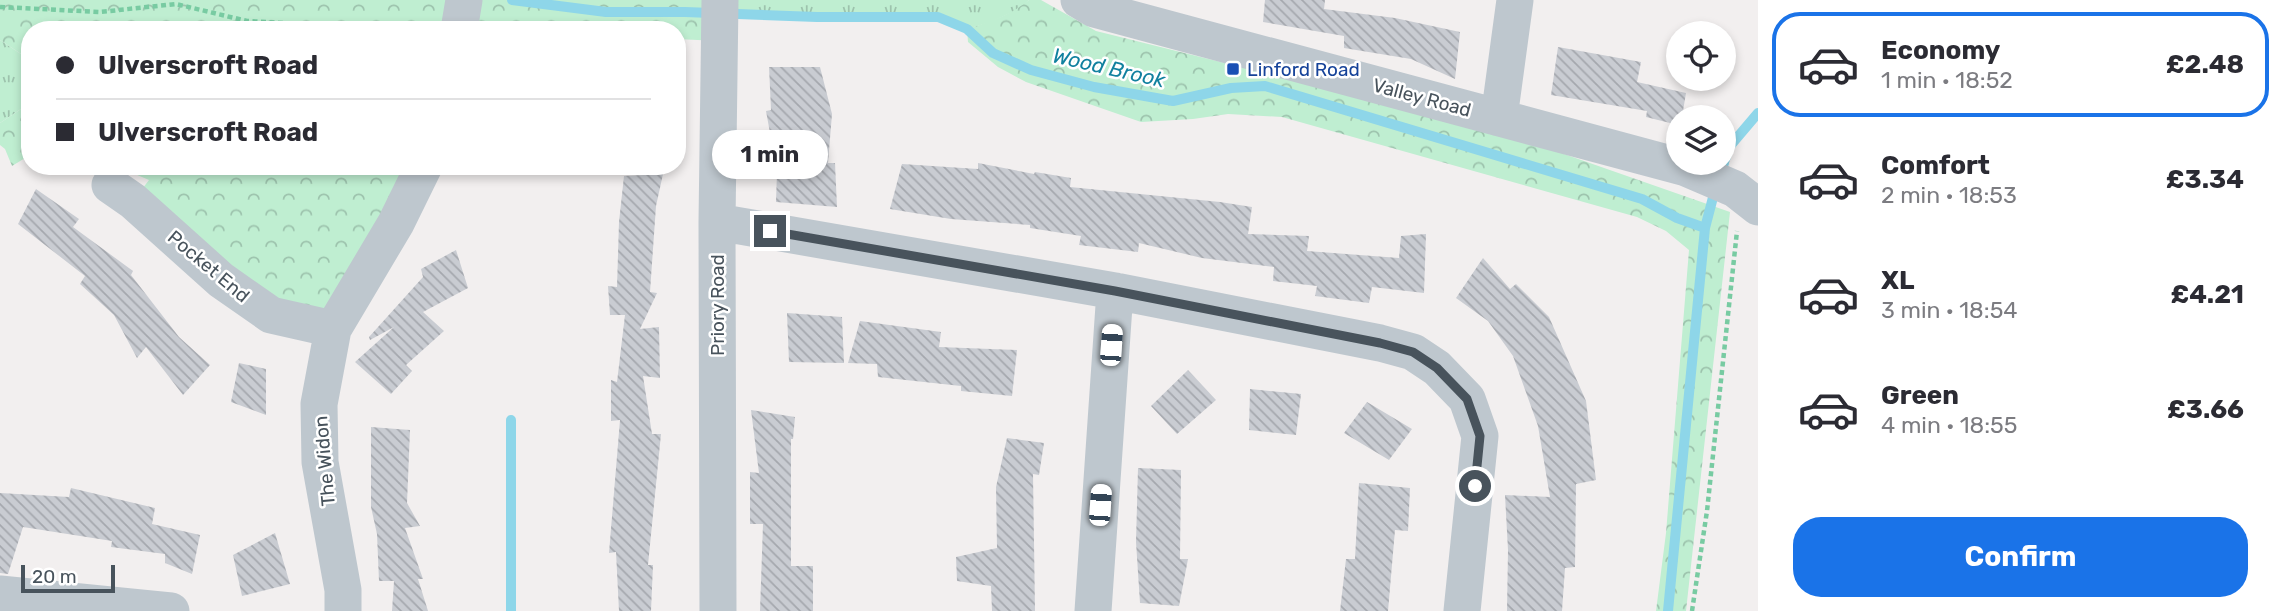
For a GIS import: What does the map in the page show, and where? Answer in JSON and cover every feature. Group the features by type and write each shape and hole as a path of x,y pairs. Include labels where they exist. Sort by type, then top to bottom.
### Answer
{"street":[{"name":"Valley Road","path":"1079,0 1094,9 1686,168 1751,201"},
{"path":"1499,118 1515,0"},
{"name":"Priory Road","path":"718,611 716,222 719,12"},
{"name":"The Widon","path":"344,611 343,590 320,462 319,404 333,328 396,223 420,175"},
{"name":"Pocket End","path":"131,189 221,280 271,315 333,328"},
{"path":"716,222 1115,291 1380,343 1413,352 1437,368 1467,399 1480,436 1462,611"},
{"path":"1093,611 1115,291"},
{"path":"0,594 171,611"}],"path":[{"path":"0,7 100,12 176,4 247,21"},
{"path":"423,21 461,16"},
{"path":"1692,611 1708,498 1739,214 1751,201"}],"green space":[{"path":"0,0 720,0 718,41 686,39 686,21 21,21 21,54 0,40"},
{"path":"720,0 1029,0 1019,9 967,29 938,17 718,14"},
{"path":"1029,0 1041,0 1096,31 1498,131 1730,212 1686,611 1656,611 1666,533 1689,250 1666,231 1637,217 1282,117 1228,114 1141,122 1026,82 998,67 968,42 967,29 1007,14"},
{"path":"0,40 21,54 21,109 0,123"},
{"path":"21,109 21,160 12,166 5,149 0,145 0,123"},
{"path":"137,175 419,175 333,329 271,315 133,201 149,180"}],"building":[{"path":"1265,0 1325,0 1324,9 1395,18 1460,32 1455,79 1411,59 1344,48 1344,36 1263,22"},
{"path":"1558,47 1641,62 1637,82 1666,89 1666,91 1686,93 1684,105 1666,105 1666,122 1646,117 1647,111 1551,95"},
{"path":"769,67 820,67 832,114 828,163 835,163 837,207 776,202 777,171 766,111 771,110"},
{"path":"978,163 1071,178 1070,187 1252,207 1248,234 1309,236 1307,251 1399,258 1401,236 1426,234 1424,293 1372,287 1369,303 1315,296 1317,286 1273,281 1274,267 1202,258 1139,243 1138,252 1079,245 1081,236 1030,228 1030,225 951,219 890,209 902,164 978,169"},
{"path":"663,175 656,206 650,292 657,293 640,329 659,327 660,378 643,376 652,434 661,434 648,565 653,565 651,611 619,611 616,552 609,553 620,420 611,421 611,380 617,382 625,315 610,315 608,286 617,287 624,176"},
{"path":"36,189 79,219 73,227 133,271 131,275 179,337 210,365 183,395 146,347 137,358 114,315 80,284 85,276 18,224"},
{"path":"456,250 468,288 423,312 444,331 406,365 412,371 391,394 355,362 394,327 370,340 369,337 423,277 421,269"},
{"path":"1483,258 1510,289 1516,284 1549,317 1586,401 1596,480 1576,484 1575,567 1565,568 1562,611 1507,611 1505,495 1550,497 1538,426 1513,356 1488,321 1456,298"},
{"path":"787,313 842,317 844,363 789,362"},
{"path":"860,321 941,332 939,347 1017,350 1012,396 961,391 961,386 878,377 877,364 848,363"},
{"path":"239,363 266,369 266,415 231,402"},
{"path":"1188,370 1216,400 1177,434 1151,406"},
{"path":"1250,389 1301,394 1296,435 1249,430"},
{"path":"1367,402 1412,429 1389,460 1344,433"},
{"path":"751,410 795,417 791,439 791,566 813,566 813,611 760,611 763,524 750,524 750,472 759,473"},
{"path":"371,427 410,430 407,503 420,526 405,528 423,579 418,579 428,611 392,611 394,581 379,581 377,534 371,507"},
{"path":"1007,438 1044,443 1039,475 1033,474 1035,611 992,611 991,586 957,581 956,557 997,548 996,487"},
{"path":"1138,468 1181,470 1180,559 1188,559 1179,606 1140,603 1136,542"},
{"path":"1359,483 1410,488 1408,531 1395,530 1388,611 1340,611 1346,559 1355,559"},
{"path":"71,488 155,508 152,524 200,535 192,574 165,563 165,554 111,547 112,541 23,527 8,574 0,573 0,493 69,497"},
{"path":"275,533 290,584 242,596 233,555"}],"waterway":[{"name":"Wood Brook","path":"512,0 606,12 938,17 967,29 993,53 1031,70 1094,87 1173,101 1231,88 1265,86 1642,199 1677,218 1705,228 1720,175"},
{"name":"Wood Brook","path":"1736,139 1758,113"},
{"path":"1668,611 1705,228"},
{"path":"511,420 511,611"}],"place":[{"name":"Linford Road","path":"1233,69"}],"route":[{"path":"770,231 1115,291 1380,343 1413,352 1437,368 1467,399 1480,436 1475,486"}]}
